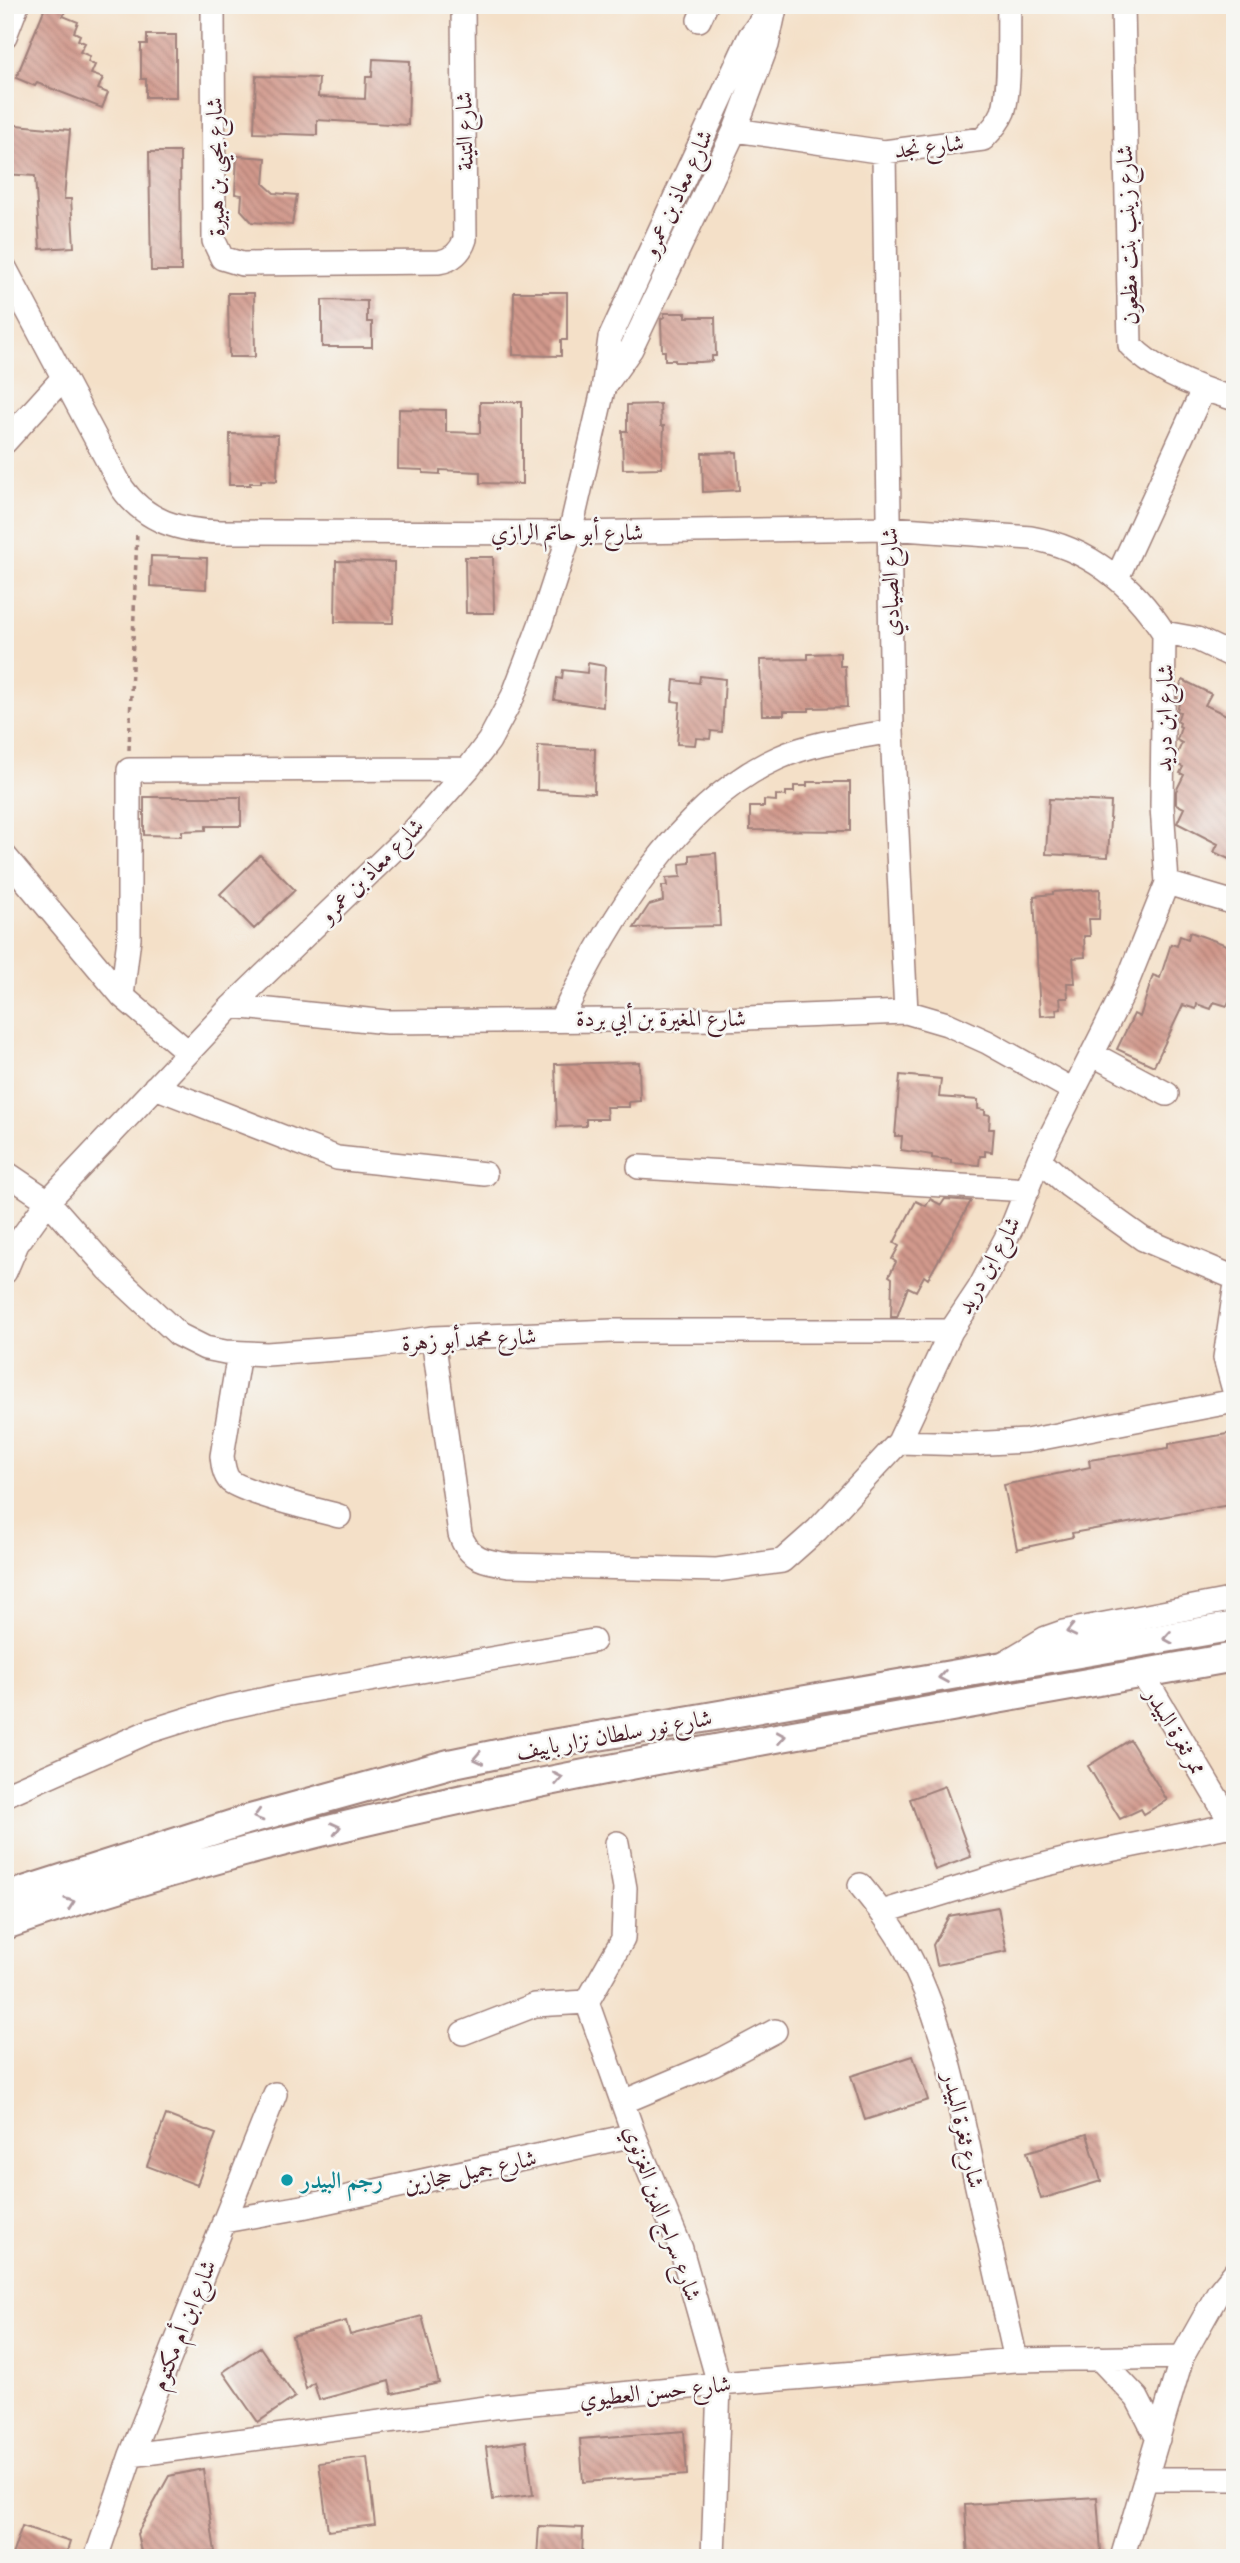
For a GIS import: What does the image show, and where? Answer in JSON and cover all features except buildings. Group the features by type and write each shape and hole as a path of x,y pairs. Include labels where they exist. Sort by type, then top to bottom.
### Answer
{"main road":[{"name":"شارع نور سلطان نزار باييف","path":"5,1897 219,1828 449,1764 1235,1626"},
{"name":"شارع نور سلطان نزار باييف","path":"5,1926 82,1898 183,1867 498,1790 1235,1657"}],"street":[{"path":"5,36 17,5"},
{"name":"شارع يحيى بن هبيرة","path":"213,5 214,241 222,258 242,264 439,262 456,254"},
{"name":"شارع التينة","path":"456,254 465,239 463,5"},
{"name":"شارع معاذ بن عمرو","path":"603,390 631,349 735,130 767,45 775,5"},
{"name":"شارع معاذ بن عمرو","path":"5,1272 17,1244 48,1201 232,1006 414,830 468,769 503,718 541,622 570,533 603,390 610,338 750,36 775,5"},
{"name":"شارع نجد","path":"735,130 884,152 983,139 1003,112 1009,5"},
{"name":"شارع زينب بنت مظعون","path":"1123,5 1130,345 1141,357 1203,390 1235,399"},
{"name":"شارع الصيادي","path":"884,152 891,731 906,1012"},
{"name":"شارع أبو حاتم الرازي","path":"5,268 116,479 138,508 167,524 206,531 570,533 890,528 1031,538 1052,541 1070,549 1117,578 1147,606 1164,633"},
{"path":"5,442 63,378"},
{"path":"1117,578 1203,390"},
{"path":"1164,633 1197,639 1235,657"},
{"name":"شارع ابن دريد","path":"433,1338 460,1534 465,1547 477,1558 510,1565 717,1570 782,1561 817,1530 899,1442 951,1331 996,1259 1028,1190 1039,1159 1122,995 1167,883 1162,806 1164,633"},
{"path":"561,1019 590,960 630,895 679,836 713,802 779,757 812,746 891,731"},
{"path":"122,996 129,938 129,770 468,769"},
{"path":"5,856 122,996 188,1052"},
{"path":"1167,883 1235,903"},
{"name":"شارع المغيرة بن أبي بردة","path":"232,1006 387,1022 722,1019 906,1012 947,1024 987,1042 1073,1090"},
{"path":"1092,1054 1167,1094"},
{"path":"155,1087 337,1157 485,1174"},
{"path":"1039,1159 1069,1186 1143,1238 1235,1278"},
{"path":"639,1167 1028,1190"},
{"name":"شارع محمد أبو زهرة","path":"5,1172 48,1201 108,1269 179,1335 205,1348 267,1354 433,1338 613,1331 951,1331"},
{"path":"1235,1290 1225,1357 1235,1394"},
{"path":"239,1353 222,1456 223,1469 229,1480 251,1491 339,1516"},
{"path":"899,1442 969,1444 1026,1441 1235,1401"},
{"path":"997,1667 1022,1651 1063,1632 1235,1600"},
{"path":"5,1795 150,1731 220,1709 284,1695 593,1641"},
{"name":"ممر ثغرة البيدر","path":"1142,1673 1233,1827"},
{"path":"882,1912 1055,1862 1233,1827"},
{"path":"463,2033 535,2006 587,2001 623,1939 625,1888 617,1843"},
{"name":"شارع ثغرة البيدر","path":"860,1885 882,1912 906,1950 928,1997 946,2054 1016,2360"},
{"name":"شارع سراج الدين الغزنوي","path":"587,2001 634,2136 681,2249 719,2384 713,2558"},
{"path":"623,2102 713,2064 775,2031"},
{"name":"شارع ابن أم مكتوم","path":"96,2558 131,2455 275,2094"},
{"name":"شارع جميل حجازين","path":"224,2221 302,2207 634,2136"},
{"path":"1122,2558 1182,2357 1218,2293 1235,2272"},
{"name":"شارع حسن العطيوي","path":"131,2455 494,2407 719,2384 1016,2360 1182,2357"},
{"path":"1099,2358 1137,2398 1158,2439"},
{"path":"1147,2479 1235,2479"}],"path":[{"path":"129,770 138,508"}],"place":[{"name":"رجم البيدر","path":"287,2180"}]}
